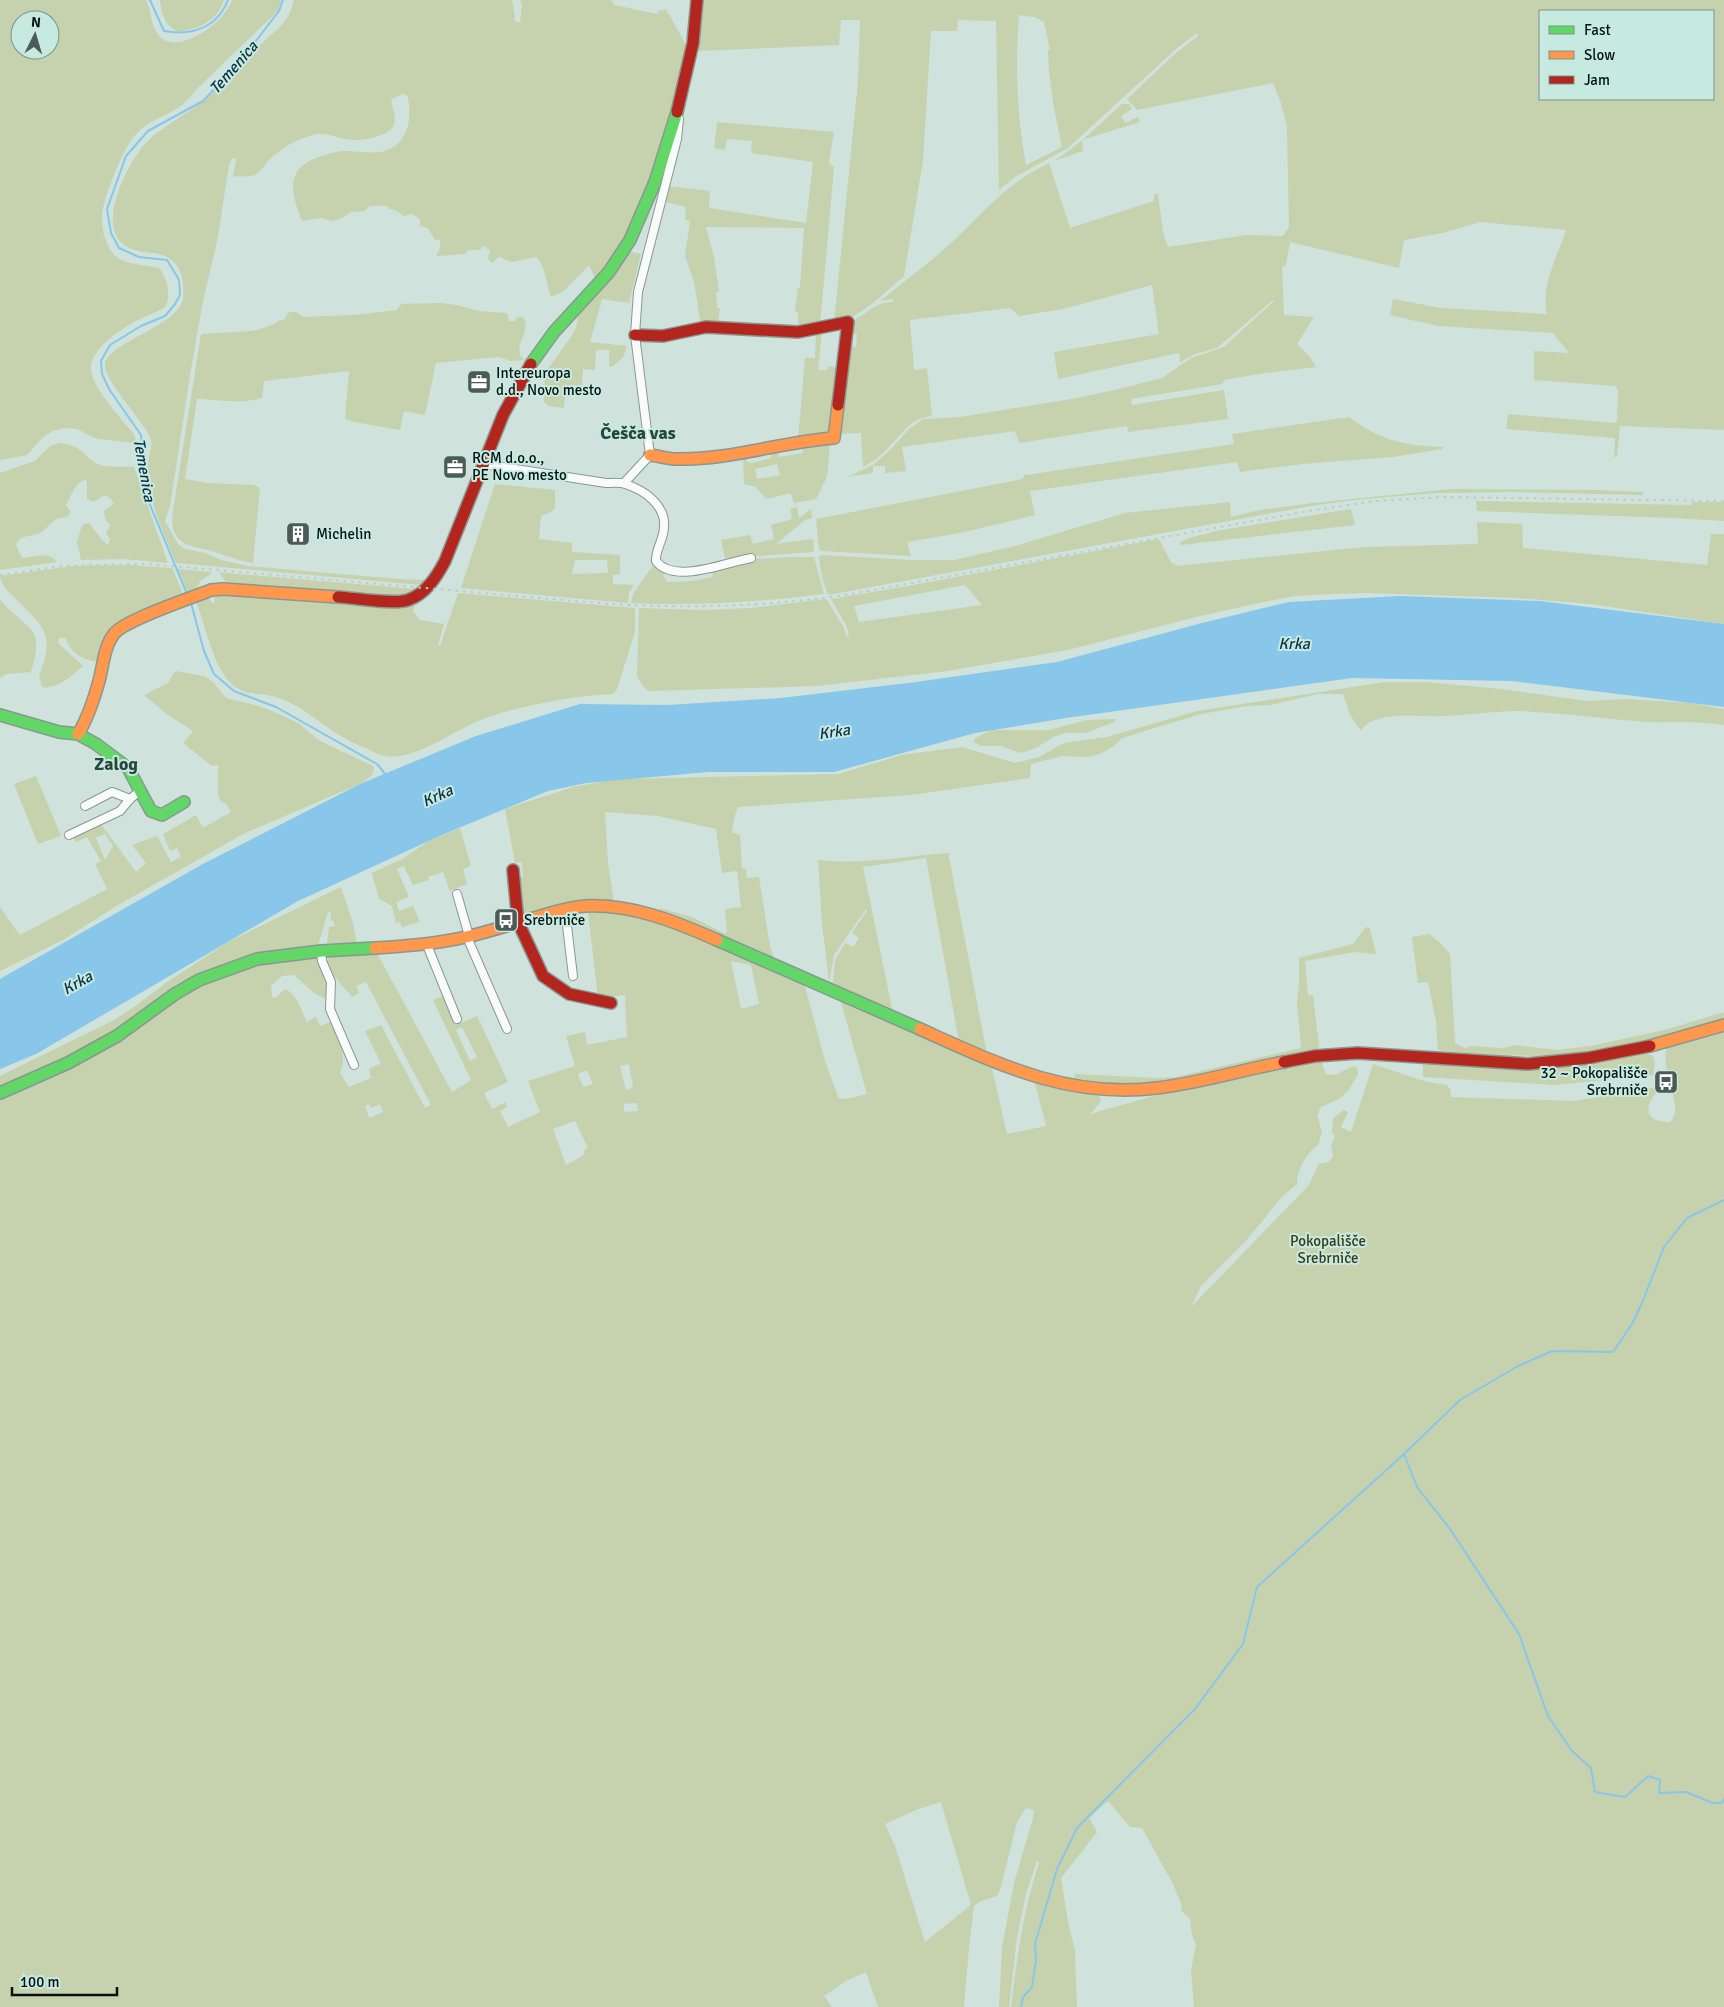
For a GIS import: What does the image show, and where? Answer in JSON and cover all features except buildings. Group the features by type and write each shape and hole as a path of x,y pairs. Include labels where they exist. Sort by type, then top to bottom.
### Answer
{"street":[{"path":"78,734 86,721 99,683 105,654 114,633 128,623 211,590 223,589 383,601 408,600 415,597 431,584 445,561 483,464 512,398 536,355 559,326 609,272 630,240 655,182 680,103 693,44 697,0"},
{"path":"624,483 650,455 636,335 638,292 677,139 680,103"},
{"path":"636,335 663,336 706,327 798,332 848,322 834,438 810,440 740,453 676,460 650,455"},
{"path":"483,464 624,483 644,493 660,508 665,527 656,557 659,566 674,571 705,570 751,558"},
{"path":"0,715 59,732 78,734 115,757 128,768 151,811 162,815 184,802"},
{"path":"69,835 120,811 140,791"},
{"path":"85,806 112,792 130,799"},
{"path":"513,870 518,922 543,976 569,994 610,1004"},
{"path":"457,894 468,937 507,1029"},
{"path":"0,1093 68,1063 116,1036 175,994 199,980 257,960 321,952 427,945 468,937 565,909 584,906 624,908 649,913 679,923 988,1060 1038,1078 1103,1090 1171,1087 1300,1058 1335,1054 1384,1053 1512,1064 1556,1063 1600,1057 1659,1044 1724,1025"},
{"path":"565,909 573,976"},
{"path":"427,945 457,1019"},
{"path":"321,952 322,961 331,982 330,1009 354,1064"}],"green space":[{"path":"0,0 146,0 154,28 159,36 168,41 178,42 201,34 212,26 228,8 232,0 281,0 280,9 200,86 185,103 137,133 120,160 106,197 102,221 105,239 111,250 122,260 159,268 166,282 168,292 165,307 141,318 116,334 101,347 92,361 91,369 96,385 133,433 137,443 97,439 77,429 65,428 53,431 43,437 27,455 0,460"},
{"path":"160,0 224,0 221,8 212,19 200,26 178,32 164,19"},
{"path":"294,0 512,0 514,20 520,23 522,5 520,0 611,0 614,5 657,14 658,11 666,9 687,47 676,99 651,177 620,249 596,280 589,265 564,291 551,297 544,270 536,257 512,262 499,257 492,263 488,259 490,250 483,246 480,250 469,250 465,254 437,256 440,242 438,239 435,240 428,228 420,226 420,219 412,214 404,216 395,210 389,209 388,206 370,206 364,211 352,212 340,219 331,221 322,218 302,221 297,207 293,184 295,175 301,167 309,161 336,152 379,152 389,150 402,139 409,122 410,113 407,95 402,94 391,100 395,123 391,129 380,136 353,140 324,134 311,135 297,140 284,148 273,156 257,174 250,176 233,177 236,159 232,158 229,165 217,242 203,301 170,506 165,521 178,544 185,549 206,553 221,560 248,566 424,580 421,585 176,563 158,519 149,489 148,462 151,447 150,437 116,389 106,370 105,364 109,356 118,348 170,317 179,308 183,298 183,282 179,268 175,263 163,255 129,248 119,240 114,228 113,213 116,198 129,168 144,145 151,138 207,98 280,27 289,15"},
{"path":"701,0 1724,0 1724,430 1620,426 1617,457 1614,457 1615,438 1506,429 1508,414 1615,423 1617,421 1618,391 1615,386 1534,380 1534,351 1569,353 1553,333 1438,326 1390,315 1393,299 1441,308 1547,314 1546,292 1548,282 1566,230 1480,222 1443,233 1404,240 1399,268 1290,242 1286,265 1282,267 1284,315 1314,317 1297,344 1310,357 1316,367 1224,380 1222,384 1131,399 1132,405 1224,390 1228,419 1128,432 1127,426 1019,443 1015,431 902,447 906,471 885,473 885,466 873,466 873,473 847,477 873,465 909,429 923,419 960,417 1071,399 1162,378 1191,358 1224,347 1274,301 1217,348 1195,354 1180,362 1179,353 1058,379 1054,352 1159,334 1152,285 1063,309 1019,316 1010,308 910,320 914,370 927,368 932,416 924,417 912,423 882,454 863,467 861,433 837,434 847,346 856,347 857,334 849,333 849,323 876,306 894,302 892,299 880,301 941,252 995,200 1033,171 1049,163 1070,228 1154,201 1154,194 1158,194 1163,232 1168,247 1246,235 1283,236 1289,227 1287,127 1281,103 1273,83 1137,110 1127,99 1176,53 1198,36 1197,33 1176,49 1068,148 1015,177 999,190 996,21 958,20 957,31 931,31 923,160 904,276 863,310 854,316 834,323 858,81 860,20 841,20 839,45 696,51","holes":["1019,15 1034,17 1044,22 1050,49 1048,50 1049,72 1062,147 1026,165 1018,90"]},
{"path":"1122,104 1129,104 1132,109 1121,116 1125,123 1138,117 1140,122 1082,140"},
{"path":"717,122 834,132 829,163 834,167 820,326 798,329 798,312 795,311 798,288 800,287 804,228 706,227 714,257 719,291 716,292 717,308 720,308 718,325 701,325 694,282 685,256 690,221 685,220 686,207 665,202 669,186 710,191 709,208 806,223 813,162 751,153 752,141 727,139 725,150 714,148"},
{"path":"1082,140 1083,151 1054,161 1072,148"},
{"path":"628,251 641,254 629,303 602,299 590,342 627,346 623,358 612,367 609,366 609,350 596,350 595,370 583,369 582,386 566,385 564,408 548,406 544,402 545,373 576,328 578,317 575,313"},
{"path":"441,303 478,311 507,313 509,321 523,317 525,328 519,350 524,360 511,361 499,357 436,363 425,415 404,411 400,430 345,419 349,371 264,381 262,398 254,400 197,399 185,479 207,483 254,485 260,488 253,563 185,544 180,540 175,534 172,517 201,334 262,329 280,320 283,321 289,312 296,312 303,317 353,315 397,310 401,304"},
{"path":"822,331 818,370 827,370 828,366 842,368 833,433 798,440 805,358 815,358 816,332"},
{"path":"1349,417 1371,431 1393,440 1417,445 1443,447 1442,449 1393,457 1302,464 1240,472 1237,462 1030,491 1035,515 965,532 907,542 911,556 822,551 819,549 816,519 1023,479 1024,475 1234,444 1232,434"},
{"path":"60,443 74,446 98,464 111,467 134,467 168,563 123,559 81,560 77,542 82,525 89,523 108,545 110,539 106,533 111,525 104,516 104,511 114,504 105,495 93,502 87,499 87,481 84,480 75,487 66,505 71,512 67,517 55,520 40,533 23,537 16,545 22,558 46,556 57,562 0,570 0,473 35,461 50,446"},
{"path":"802,443 830,443 827,477 816,499 794,503 791,493 766,499 756,487 744,484 743,455 777,448 779,457 803,453","holes":["767,453 771,455 771,458 752,463 746,462 749,457","777,464 780,475 757,479 755,469"]},
{"path":"495,484 555,490 555,508 541,516 539,539 572,543 572,552 620,555 620,574 613,575 613,584 634,585 629,593 628,603 461,588","holes":["575,560 607,560 608,573 572,574"]},
{"path":"1452,489 1596,490 1643,492 1643,495 1514,492 1436,493 1364,499 1316,505 828,595 819,561 819,556 822,555 910,560 954,560 1015,546 1125,513 1230,502 1231,517 1260,510 1313,503"},
{"path":"1476,501 1692,505 1692,502 1724,502 1724,521 1477,511"},
{"path":"797,507 799,518 811,509 812,518 805,520 776,544 813,539 814,551 746,557 726,562 721,540 750,535 753,544 774,539 771,525 792,519 790,509"},
{"path":"1351,509 1355,525 1181,545 1180,542 1216,531"},
{"path":"1477,522 1522,524 1523,548 1707,565 1711,534 1724,534 1724,624 1590,604 1517,598 1367,593 1331,594 1295,596 1263,602 1068,650 947,671 817,686 648,691 637,676 639,608 703,610 751,608 826,599 843,626 847,637 849,635 846,625 831,599 1159,539 1172,564 1174,563 1176,566 1364,547 1478,544","holes":["965,585 982,605 859,622 854,606"]},
{"path":"814,557 824,594 728,603 631,603 633,594 654,564 656,568 665,571 663,575 667,582 692,581 713,577 712,570 754,559"},
{"path":"128,565 172,568 185,598 116,626 106,638 99,662 89,660 74,652 66,638 59,638 58,643 83,666 59,684 42,687 39,677 46,649 44,631 33,616 7,589 0,576 73,566"},
{"path":"178,569 211,572 211,574 200,581 196,592 189,595"},
{"path":"219,572 416,589 401,596 227,584"},
{"path":"458,593 635,608 635,632 617,689 613,694 564,699 514,709 483,719 409,754 383,756 341,736 288,702 272,696 248,693 235,687 226,678 213,653 195,600 208,597 212,603 215,603 214,596 218,594 387,605 415,604 413,611 420,620 444,624 438,645 440,646"},
{"path":"0,599 31,629 35,636 35,656 31,672 6,674 0,678"},
{"path":"175,671 204,676 212,681 226,698 259,706 298,723 320,741 373,766 373,772 362,783 245,833 118,905 63,940 0,971 0,907 20,935 107,889 95,864 101,861 87,837 76,842 72,835 100,823 136,872 146,863 132,845 157,836 171,862 181,857 177,848 170,851 163,834 196,815 203,828 231,812 226,804 220,801 218,794 218,765 212,766 183,743 193,731 168,715 144,695 168,683","holes":["105,834 113,846 105,860 96,838"]},
{"path":"1385,682 1425,682 1501,689 1588,701 1627,699 1691,703 1724,709 1724,725 1648,722 1519,711 1444,716 1387,717 1367,724 1361,731 1350,715 1343,694 1317,694 1271,705 1247,706 1201,714 1122,738 1114,746 1100,754 1087,757 1062,756 1031,764 1030,778 911,795 738,807 732,832 740,835 742,868 746,869 747,878 759,877 769,941 774,960 659,911 659,908 692,917 727,933 725,909 741,907 737,871 722,873 716,829 658,816 605,812 608,863 614,903 582,900 521,915 516,879 523,877 522,862 515,863 505,809 573,787 618,779 839,774 901,755 962,747 1015,763 1039,757 1064,743 1107,737 1197,711"},
{"path":"1117,719 1086,733 1065,733 1053,737 1036,748 1021,753 1001,746 981,746 973,742 975,738 992,730 1049,730 1087,720"},
{"path":"36,776 61,836 38,844 14,784"},
{"path":"460,828 471,866 463,869 467,884 450,891 443,872 428,877 429,880 413,885 404,866 397,869 409,897 396,902 399,911 413,906 420,922 402,927 400,922 396,923 392,906 379,899 372,873 402,859 429,841"},
{"path":"949,853 987,1054 959,1042 926,858 863,867 893,1013 833,984 835,960 845,943 853,947 859,938 852,933 866,909 834,955 829,982 822,923 818,860 867,861"},
{"path":"341,887 353,923 357,945 327,943 329,927 335,926 331,920 331,913 328,912 318,946 285,949 226,964 188,980 176,986 166,997 103,1040 0,1088 0,1076 114,1020 167,982 230,941"},
{"name":"Pokopališče Srebrniče","path":"588,912 624,914 658,922 804,983 825,1061 839,1099 867,1094 840,999 991,1064 1007,1134 1046,1126 1034,1080 1094,1093 1101,1098 1100,1103 1090,1114 1150,1097 1277,1070 1300,1063 1321,1061 1326,1074 1335,1075 1353,1066 1357,1067 1358,1074 1348,1091 1339,1099 1321,1107 1317,1115 1322,1132 1318,1145 1303,1162 1297,1184 1282,1197 1245,1242 1201,1286 1191,1307 1309,1185 1319,1163 1328,1162 1332,1158 1331,1146 1335,1136 1332,1132 1333,1118 1344,1110 1348,1112 1341,1127 1351,1132 1373,1064 1427,1082 1447,1085 1450,1089 1451,1097 1575,1101 1657,1087 1658,1091 1648,1109 1649,1113 1656,1120 1670,1122 1674,1116 1675,1108 1666,1067 1665,1057 1667,1048 1724,1030 1724,2007 1194,2007 1191,1970 1196,1945 1192,1935 1190,1918 1181,1911 1182,1906 1173,1884 1142,1828 1130,1827 1108,1801 1089,1818 1097,1832 1061,1878 1075,1951 1077,2007 1011,2007 1021,1934 1039,1863 1037,1861 1026,1894 1017,1937 1009,2007 999,2007 1002,1948 1014,1883 1033,1818 1034,1810 1026,1808 1017,1822 1001,1887 997,1896 979,1902 974,1906 964,2007 878,2007 866,1972 846,1981 824,1996 832,2007 0,2007 0,1098 111,1044 147,1022 174,999 198,986 248,967 313,955 317,958 325,973 328,984 328,994 325,999 313,992 294,975 282,976 271,986 272,997 275,998 285,989 296,998 307,1022 316,1017 320,1026 332,1021 343,1053 340,1073 349,1087 371,1078 369,1069 381,1063 365,1031 381,1025 425,1108 431,1105 366,982 356,986 359,993 352,997 329,968 328,958 332,956 377,953 452,1092 471,1080 433,1000 443,996 458,1024 477,1016 508,1082 484,1093 492,1109 506,1102 507,1107 500,1111 508,1127 540,1112 528,1081 575,1066 566,1036 585,1032 587,1045 627,1037 625,995 598,998","holes":["731,961 751,965 759,1004 741,1009","462,1027 477,1057 470,1061 456,1030","629,1064 633,1087 626,1090 620,1066","587,1070 593,1084 583,1087 578,1074","637,1103 638,1111 624,1112 624,1104","369,1104 371,1108 380,1104 383,1112 369,1118 365,1106","575,1121 588,1148 584,1151 584,1155 566,1165 553,1129","941,1802 971,1905 925,1942 895,1846 885,1824 916,1810"]},
{"path":"1366,927 1370,928 1376,954 1355,952 1305,961 1308,995 1313,995 1319,1047 1316,1050 1182,1081 1121,1085 1076,1081 1074,1074 1157,1078 1175,1077 1301,1048 1297,1003 1299,958 1353,944"},
{"path":"1429,934 1450,954 1455,1043 1465,1048 1471,1046 1503,1048 1516,1045 1556,1050 1591,1046 1668,1029 1724,1012 1724,1021 1694,1031 1571,1058 1516,1055 1503,1057 1438,1050 1436,1021 1428,982 1418,983 1412,937"},
{"path":"1646,1053 1653,1056 1655,1064 1653,1075 1556,1085 1423,1077 1423,1065 1429,1064 1448,1063 1474,1067 1545,1069 1601,1062"}],"water":[{"name":"Krka","path":"1400,596 1540,601 1724,624 1724,707 1512,681 1352,678 1066,718 975,733 834,772 708,772 586,783 548,791 444,834 298,901 36,1054 0,1069 0,979 201,865 360,784 476,736 580,704 667,705 781,698 916,682 1057,662 1289,602"}],"waterway":[{"name":"Temenica","path":"150,0 164,31 174,32 194,31 202,28 217,17 228,0"},
{"name":"Temenica","path":"187,594 146,495 141,435 109,389 102,374 101,361 110,345 141,326 165,316 180,295 179,280 167,260 139,257 119,248 111,233 107,209 126,156 148,131 203,101 238,64 279,11 283,0"},
{"name":"Temenica","path":"191,603 204,651 214,674 234,691 276,707 377,764 386,775"},
{"path":"1021,2007 1023,1997 1032,1987 1036,1960 1035,1944 1057,1869 1077,1828 1195,1709 1243,1644 1257,1587 1404,1454 1460,1400 1518,1366 1552,1351 1613,1352 1632,1324 1664,1247 1687,1218 1724,1200"},
{"path":"1404,1454 1417,1487 1450,1529 1519,1634 1548,1716 1572,1751 1591,1768 1595,1792 1625,1797 1648,1776 1660,1780 1659,1793 1686,1792 1713,1803 1722,1803 1724,1799"}],"railway":[{"path":"0,575 62,566 148,564 598,603 725,606 788,602 851,594 1303,512 1375,501 1444,497 1724,501"}],"traffic: fast":[{"path":"531,364 554,332 609,272 630,240 655,182 677,112"},
{"path":"0,715 59,732 78,734 96,744 128,768 151,811 162,815 184,802"},
{"path":"717,940 920,1029"},
{"path":"0,1093 68,1063 117,1036 175,994 199,980 257,959 321,951 375,948"}],"traffic: slow":[{"path":"650,455 674,459 697,459 834,438 838,405"},
{"path":"78,734 93,701 108,644 120,628 131,622 211,590 223,589 338,597"},
{"path":"375,948 455,939 559,911 585,906 619,908 653,915 717,940"},
{"path":"1650,1046 1724,1025"},
{"path":"920,1029 977,1055 1034,1076 1093,1088 1124,1090 1157,1088 1189,1083 1284,1062"}],"traffic: jam":[{"path":"677,112 693,43 697,0"},
{"path":"635,335 663,336 706,327 798,332 848,322 838,405"},
{"path":"338,597 384,602 401,601 408,600 426,589 445,561 503,415 531,364"},
{"path":"513,870 518,922 543,976 569,994 611,1003"},
{"path":"1284,1062 1315,1056 1358,1053 1528,1064 1588,1058 1650,1046"}],"place":[{"name":"Intereuropa d.d., Novo mesto","path":"479,382"},
{"name":"RCM d.o.o., PE Novo mesto","path":"455,467"},
{"name":"Michelin","path":"298,534"},
{"name":"Srebrniče","path":"506,920"},
{"name":"32 ~ Pokopališče Srebrniče","path":"1666,1082"}],"district":[{"name":"Češča vas","path":"638,433"},
{"name":"Zalog","path":"116,764"}]}
